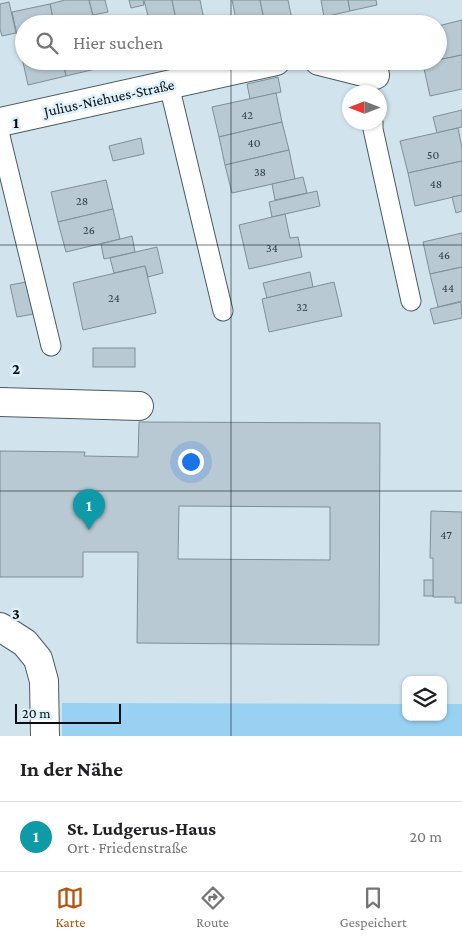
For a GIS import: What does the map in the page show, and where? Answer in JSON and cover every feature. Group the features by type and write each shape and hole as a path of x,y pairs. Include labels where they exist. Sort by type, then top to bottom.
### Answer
{"street":[{"name":"Julius-Niehues-Straße","path":"0,122 236,70"},
{"path":"341,70 375,84"},
{"path":"0,402 139,406"},
{"path":"0,627 25,643 38,659 44,681 45,736"}],"lane":[{"path":"169,85 223,311"},
{"path":"373,130 411,301"},
{"path":"0,136 51,346"}],"shaded area":[{"path":"62,703 402,704 402,721 447,721 447,704 462,704 462,736 62,736"}],"building":[{"path":"65,0 89,0 93,15 52,15 50,4"},
{"path":"89,0 105,0 108,12 93,15"},
{"path":"129,0 143,0 144,5 131,8"},
{"path":"144,0 172,0 175,15 148,15"},
{"path":"172,0 200,0 203,15 175,15"},
{"path":"232,0 260,0 263,15 235,15"},
{"path":"260,0 288,0 291,15 263,15"},
{"path":"321,0 348,0 350,11 324,15"},
{"path":"348,0 376,0 377,5 350,11"},
{"path":"9,2 15,33 2,36 0,29 0,4"},
{"path":"50,4 52,15 15,15 15,26 12,12"},
{"path":"462,20 462,55 447,58 447,24"},
{"path":"462,55 462,89 430,96 424,70 447,70 447,58"},
{"path":"25,70 65,70 66,76 28,85"},
{"path":"65,70 91,70 66,76"},
{"path":"278,77 281,92 250,99 247,84"},
{"path":"276,93 282,122 219,137 212,107"},
{"path":"462,110 462,127 437,133 433,117"},
{"path":"282,122 289,150 225,165 219,137"},
{"path":"458,128 462,148 462,161 408,173 400,141"},
{"path":"141,138 144,154 113,161 109,146"},
{"path":"289,150 295,179 232,193 225,165"},
{"path":"462,161 462,195 415,206 408,173"},
{"path":"303,177 307,193 275,200 272,184"},
{"path":"106,180 113,209 58,222 51,192"},
{"path":"317,191 320,206 272,217 269,202"},
{"path":"462,195 462,211 456,213 452,197"},
{"path":"113,209 120,239 66,252 58,222"},
{"path":"285,214 290,238 298,237 302,257 249,269 239,225"},
{"path":"462,233 462,267 430,274 423,242"},
{"path":"132,236 135,252 104,259 101,244"},
{"path":"157,247 163,273 148,277 145,266 114,273 110,258"},
{"path":"145,266 156,313 83,330 73,283"},
{"path":"462,267 462,301 438,307 430,274"},
{"path":"310,272 313,287 267,298 263,283"},
{"path":"26,282 34,314 17,317 10,285"},
{"path":"334,282 342,316 269,332 262,299"},
{"path":"461,302 462,318 434,324 430,309"},
{"path":"93,348 135,348 135,367 93,367"},
{"path":"139,422 380,423 379,645 137,643 138,552 83,552 83,577 0,577 0,451 85,452 84,456 138,457","holes":["179,506 330,507 330,560 178,559"]},
{"path":"431,511 462,512 462,603 455,603 455,597 433,597 433,558 430,558"},
{"path":"424,580 433,580 433,596 424,596"}],"place":[{"name":"St. Ludgerus-Haus","path":"89,530"}]}
